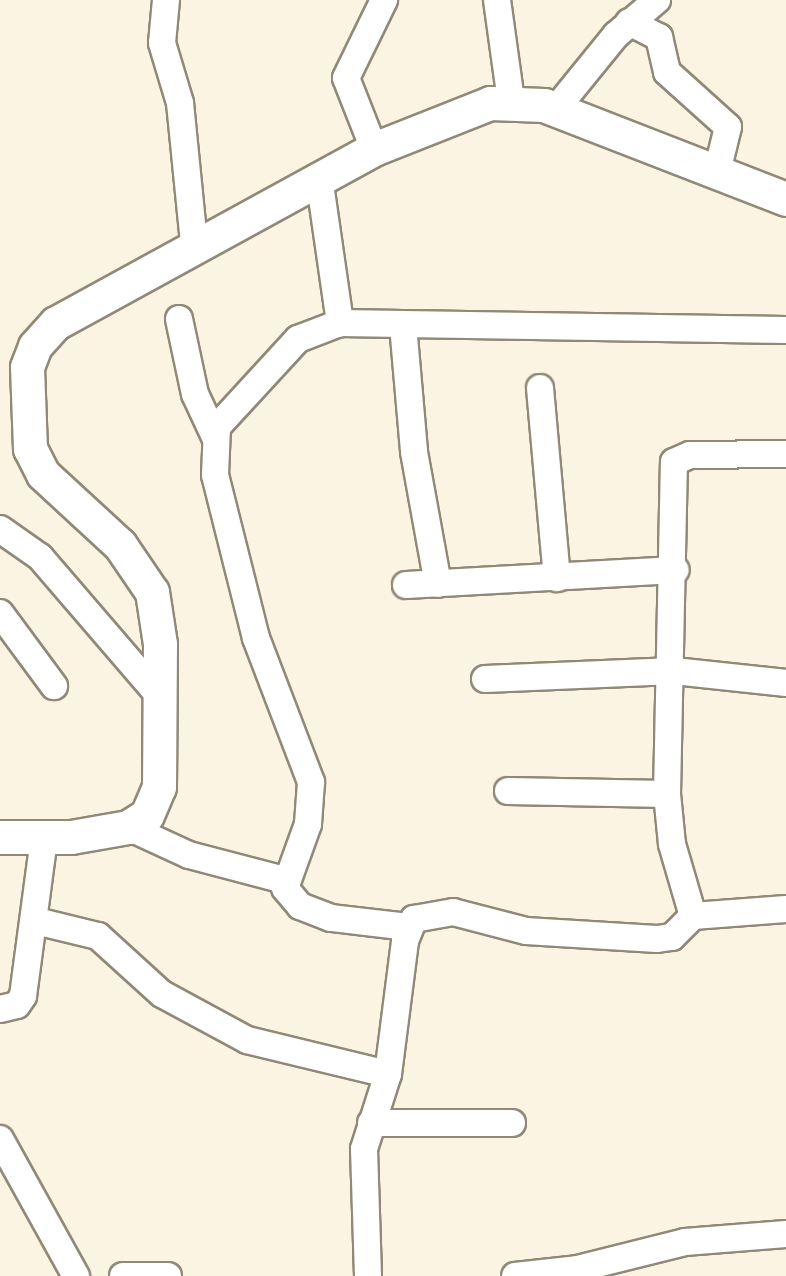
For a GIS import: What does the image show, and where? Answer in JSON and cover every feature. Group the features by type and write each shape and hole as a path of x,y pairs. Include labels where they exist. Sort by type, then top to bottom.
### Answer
{"street":[{"path":"166,0 162,43 180,103 194,243"},
{"path":"374,149 346,78 384,0"},
{"path":"498,0 511,101"},
{"path":"555,110 629,22 657,0"},
{"path":"629,22 659,37 667,72 728,127 716,176"},
{"path":"0,837 55,838 128,827 147,816 159,787 160,644 152,592 120,545 43,474 25,424 27,367 35,346 56,323 194,243 374,149 490,103 511,101 555,110 716,176 786,199"},
{"path":"319,177 340,323"},
{"path":"178,319 195,394 215,437"},
{"path":"408,927 317,913 288,896 284,880 308,824 311,782 256,638 215,475 215,437 226,413 298,339 340,323 786,330"},
{"path":"402,325 414,452 438,584"},
{"path":"540,388 557,578"},
{"path":"693,916 672,844 667,794 674,671 674,462 690,454 786,454"},
{"path":"0,529 40,557 158,694"},
{"path":"406,586 676,570"},
{"path":"0,613 54,686"},
{"path":"485,679 674,671 786,683"},
{"path":"508,792 667,794"},
{"path":"128,827 189,855 284,880"},
{"path":"0,1009 17,1005 23,996 36,921 55,838"},
{"path":"368,1276 363,1165 371,1123 388,1074 408,927 421,913 453,912 526,931 657,939 672,937 693,916 786,909"},
{"path":"36,921 98,936 162,994 247,1040 388,1074"},
{"path":"371,1123 512,1123"},
{"path":"0,1139 76,1276"},
{"path":"515,1276 577,1269 705,1239 786,1234"},
{"path":"124,1276 168,1276"}]}
